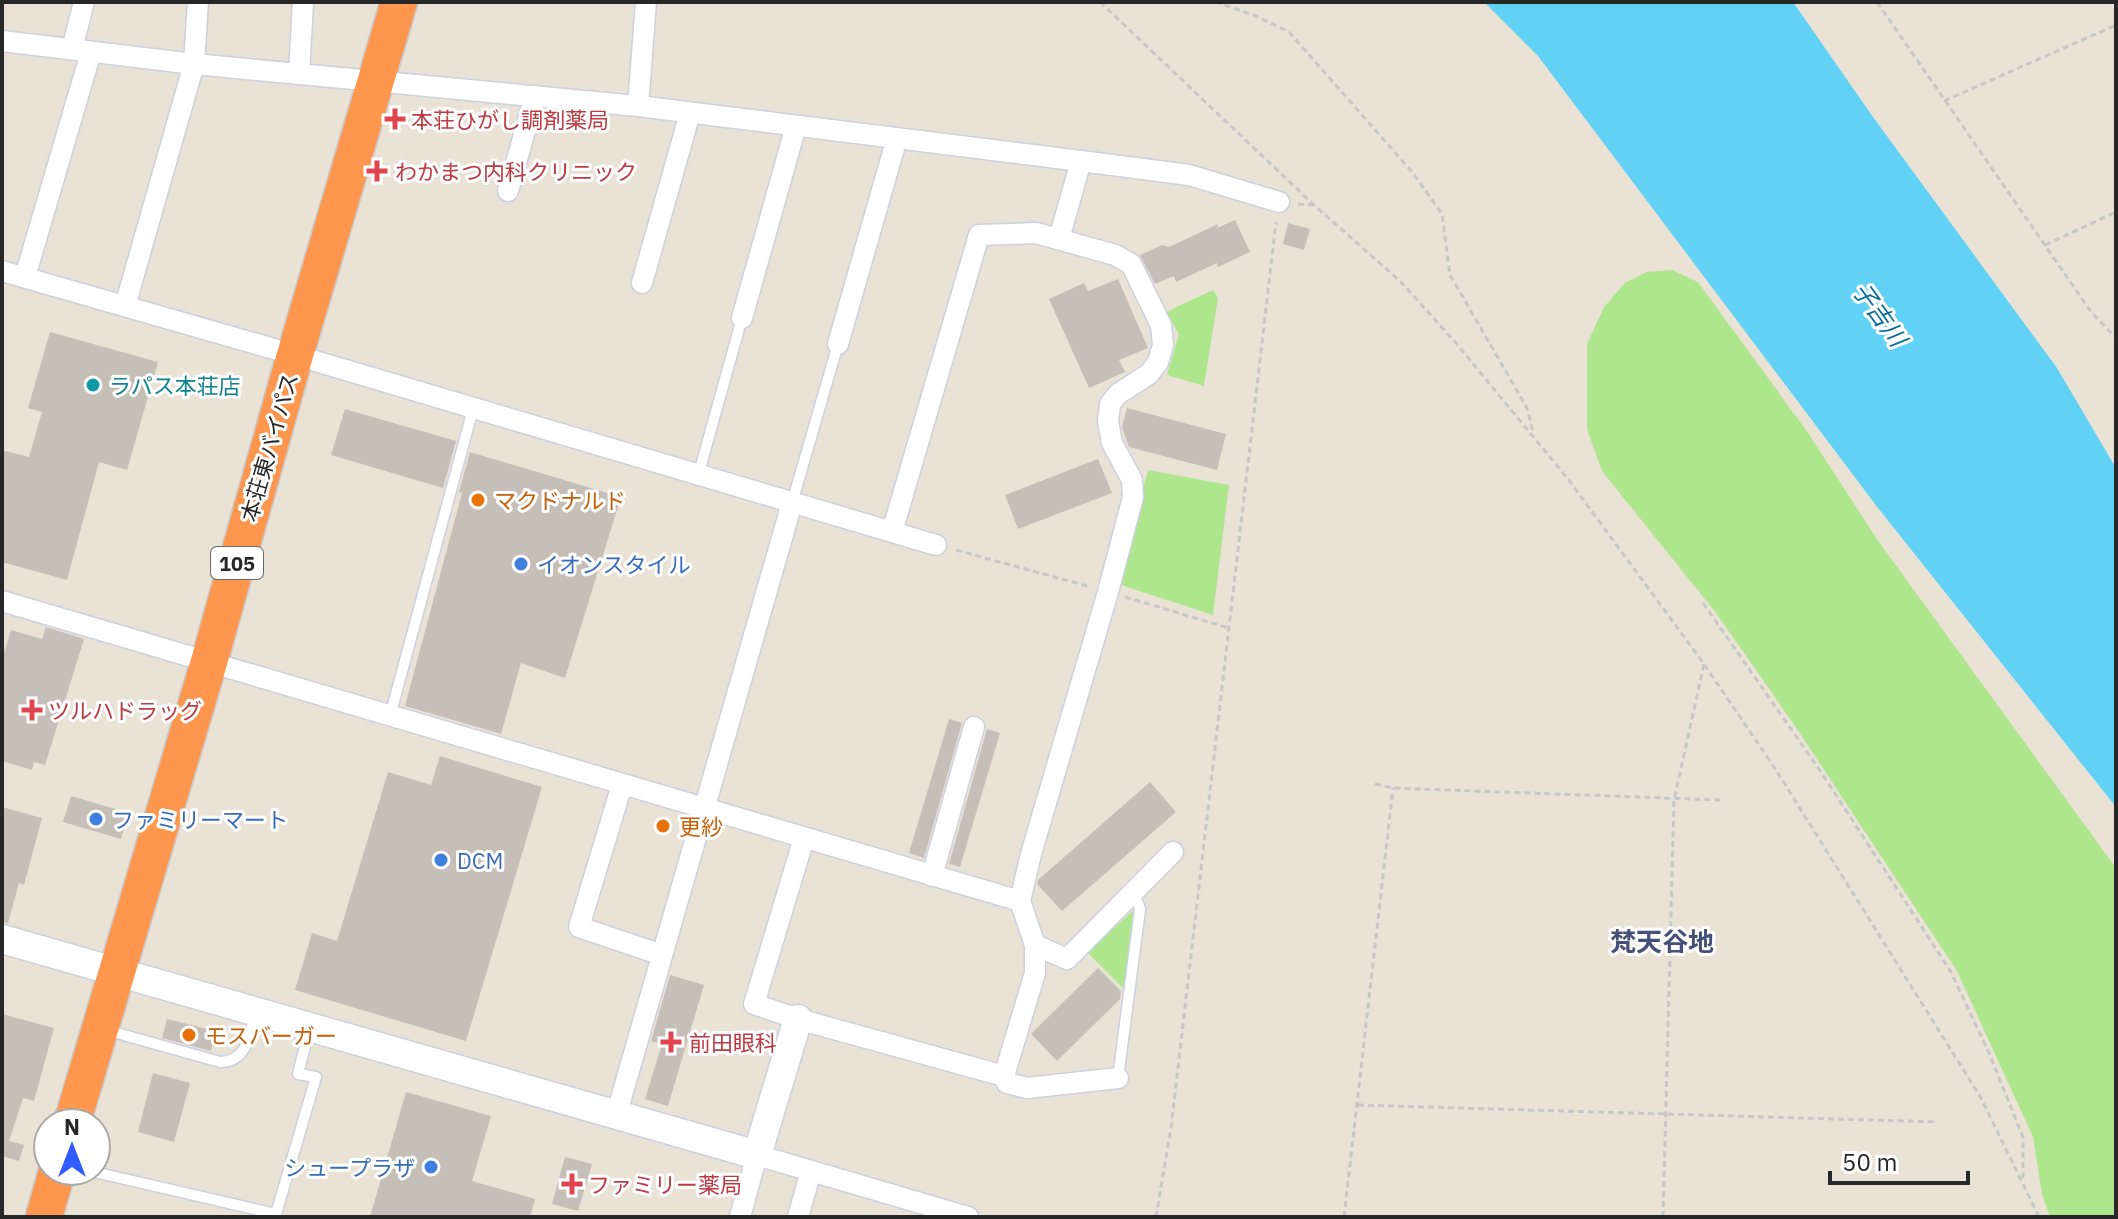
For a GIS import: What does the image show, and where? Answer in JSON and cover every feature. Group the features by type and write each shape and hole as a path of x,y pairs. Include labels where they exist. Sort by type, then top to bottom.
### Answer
{"highway":[{"name":"本荘東バイパス","path":"77,1107 399,2"},
{"path":"44,1217 52,1187"}],"street":[{"path":"25,277 82,50 84,2"},
{"path":"125,306 194,64 198,2"},
{"path":"299,74 303,2"},
{"path":"638,106 646,2"},
{"path":"2,41 194,64 638,106 1081,161 1189,175 1279,202"},
{"path":"508,191 535,96"},
{"path":"642,283 690,113"},
{"path":"742,318 796,126"},
{"path":"838,344 897,138"},
{"path":"1059,239 1081,161"},
{"path":"892,532 979,235 1036,233 1115,255 1131,264 1161,325 1163,345 1158,362 1149,374 1118,394 1110,404 1108,421 1112,443 1132,480 1133,497 1020,901 1035,945 1035,973 1004,1076 1007,1083 1027,1088 1118,1078"},
{"path":"2,271 936,545"},
{"path":"616,1116 792,503"},
{"path":"2,601 1020,901"},
{"path":"932,876 974,727"},
{"path":"622,785 579,927 662,955"},
{"path":"804,838 754,1004 1004,1076"},
{"path":"1035,945 1067,959 1173,852"},
{"path":"2,939 811,1171 912,1209 968,1217"},
{"path":"740,1217 798,1019"},
{"path":"798,1217 811,1171"}],"lane":[{"path":"698,476 742,318"},
{"path":"792,503 838,344"},
{"path":"390,716 473,409"},
{"path":"1118,1078 1140,909 1134,893"},
{"path":"100,1028 229,1062 246,1047 255,1013"},
{"path":"112,1176 276,1214 316,1077 298,1074 310,1028"}],"path":[{"path":"1100,2 1314,205 1400,281 1534,435 1704,664 1776,770 1981,1098 2039,1217"},
{"path":"1215,2 1254,15 1289,32 1413,173 1442,214 1450,275 1527,408 1534,435"},
{"path":"1877,2 2091,312 2116,338"},
{"path":"1944,101 2116,25"},
{"path":"1156,1217 1173,1112 1279,202"},
{"path":"2045,245 2116,212"},
{"path":"936,545 1229,628"},
{"path":"1703,603 1821,772 1951,972 1989,1053 2023,1137 2023,1182"},
{"path":"1663,1217 1674,800 1704,664"},
{"path":"1375,784 1393,788 1720,800"},
{"path":"1344,1217 1393,788"},
{"path":"1358,1105 1938,1122"}],"green space":[{"path":"1672,270 1698,282 1806,430 1879,542 2116,868 2116,1217 2050,1217 2042,1194 2033,1137 1957,971 1795,726 1716,613 1602,471 1587,429 1587,344 1604,307 1625,283 1647,272"},
{"path":"1213,290 1218,298 1204,386 1167,375 1179,334 1166,312"},
{"path":"1148,470 1229,485 1213,615 1118,584"},
{"path":"1136,908 1125,990 1087,952"}],"water":[{"name":"子吉川","path":"1484,2 1793,2 2057,368 2116,468 2116,807 1878,508 1538,56"}],"building":[{"path":"1235,220 1250,252 1176,282 1174,276 1155,284 1140,255 1162,245 1169,247 1218,224 1217,228"},
{"path":"1288,223 1310,229 1304,250 1283,244"},
{"path":"1118,279 1148,348 1119,360 1125,372 1089,388 1049,299 1084,283 1088,291"},
{"path":"50,332 158,362 127,470 99,462 67,580 2,562 2,450 29,457 42,412 28,408"},
{"path":"1127,408 1226,434 1217,470 1129,447 1122,427"},
{"path":"345,409 456,441 443,488 331,455"},
{"name":"イオンスタイル","path":"470,452 621,497 565,678 521,663 501,734 405,706 462,493 459,492"},
{"path":"1098,459 1112,493 1018,529 1005,495"},
{"name":"ツルハドラッグ","path":"46,627 84,639 45,765 34,762 32,770 2,761 2,659 11,630 42,639"},
{"path":"949,719 962,723 924,858 909,853"},
{"path":"987,729 1000,733 960,867 949,864"},
{"name":"DCM","path":"440,756 542,787 466,1041 295,990 312,933 337,941 388,772 431,785"},
{"path":"1150,782 1176,812 1062,911 1037,884 1038,880"},
{"path":"71,796 129,813 121,839 63,822"},
{"path":"2,807 42,818 24,885 19,883 8,923 2,922"},
{"path":"1098,968 1121,991 1120,999 1057,1061 1031,1034"},
{"name":"前田眼科","path":"670,975 704,985 668,1106 645,1099 662,1044 651,1041"},
{"path":"2,1014 54,1028 34,1101 23,1098 9,1141 24,1145 19,1161 2,1156"},
{"name":"モスバーガー","path":"167,1019 216,1031 211,1051 162,1038"},
{"path":"153,1073 190,1083 174,1142 138,1132"},
{"name":"シュープラザ","path":"406,1092 491,1116 472,1181 535,1199 530,1217 370,1217"},
{"name":"ファミリー薬局","path":"565,1157 592,1164 578,1211 552,1204"}],"place":[{"name":"本荘ひがし調剤薬局","path":"395,119"},
{"name":"わかまつ内科クリニック","path":"377,171"},
{"name":"ラパス本荘店","path":"93,385"},
{"name":"マクドナルド","path":"478,500"},
{"name":"イオンスタイル","path":"521,564"},
{"name":"ツルハドラッグ","path":"32,710"},
{"name":"ファミリーマート","path":"96,819"},
{"name":"更紗","path":"663,826"},
{"name":"DCM","path":"441,860"},
{"name":"モスバーガー","path":"189,1035"},
{"name":"前田眼科","path":"671,1042"},
{"name":"シュープラザ","path":"431,1167"},
{"name":"ファミリー薬局","path":"572,1184"}],"district":[{"name":"梵天谷地","path":"1662,941"}]}
